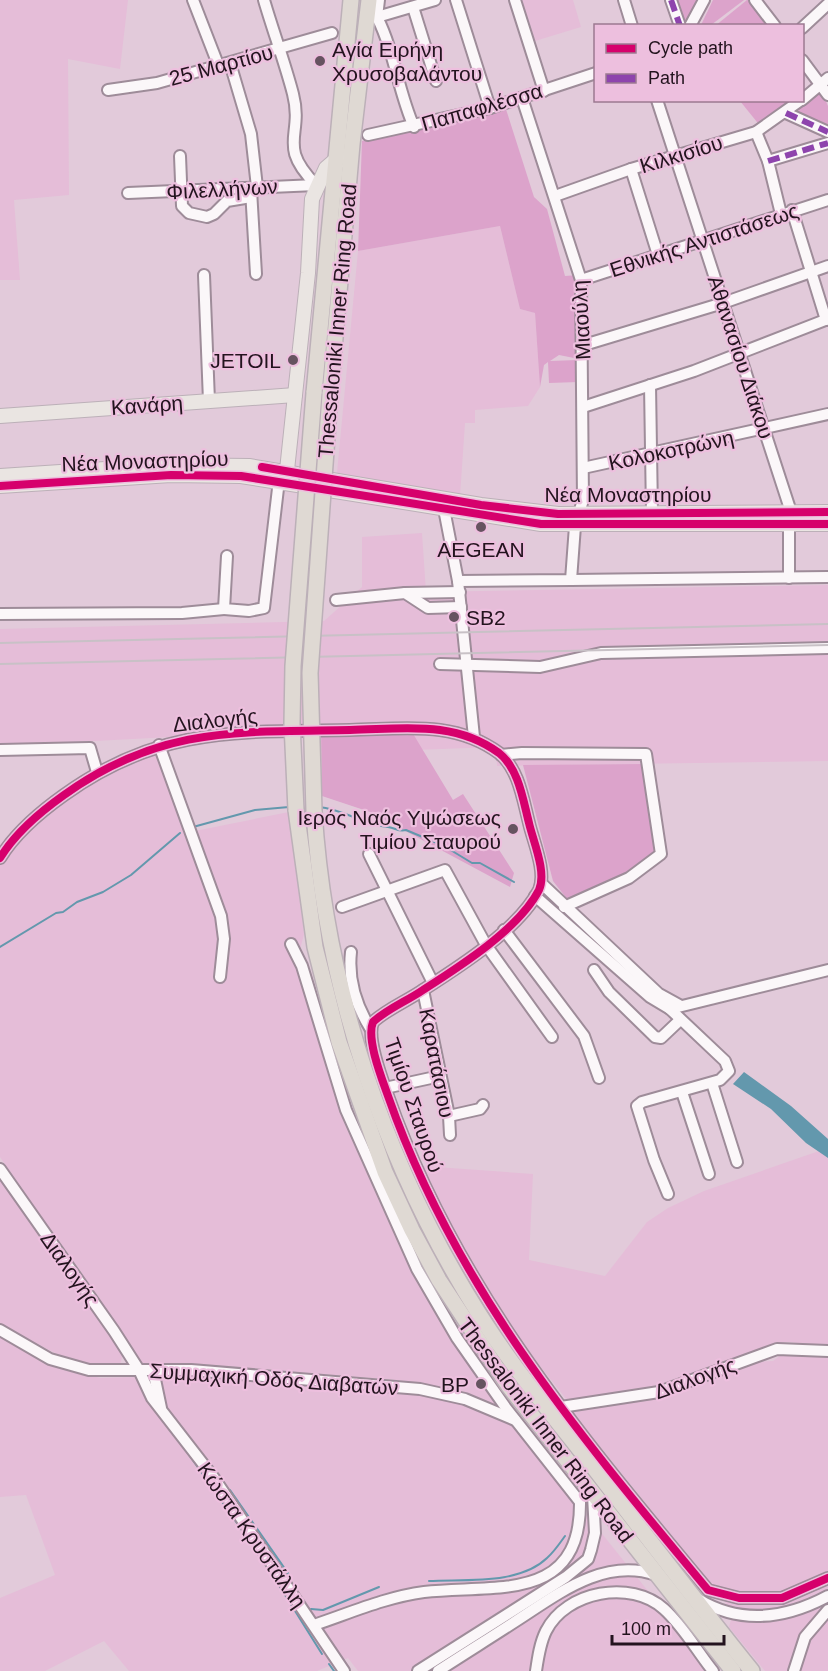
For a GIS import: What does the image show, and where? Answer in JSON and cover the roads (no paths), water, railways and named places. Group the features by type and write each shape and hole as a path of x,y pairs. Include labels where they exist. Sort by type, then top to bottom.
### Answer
{"highway":[{"name":"Thessaloniki Inner Ring Road","path":"351,0 334,161 293,666 292,724 296,810 315,947 326,996 348,1072 385,1172 439,1280 507,1385 733,1671"},
{"name":"Thessaloniki Inner Ring Road","path":"369,0 351,160 330,395 310,674 314,811 328,920 346,1002 372,1092 402,1167 455,1274 535,1393 752,1671"},
{"path":"316,185 325,183 332,186"}],"main road":[{"path":"283,475 295,395 308,273 310,211 316,185 326,168 334,161 351,160"},
{"name":"Κανάρη","path":"0,416 295,395"},
{"name":"Νέα Μοναστηρίου","path":"0,476 187,464 283,475 577,520 652,513 790,518 828,524"},
{"name":"Νέα Μοναστηρίου","path":"0,486 184,475 283,475 444,510 520,522 790,518 828,512"}],"street":[{"path":"193,0 225,65 251,134 256,274"},
{"path":"264,0 295,105 293,153 305,174 316,185"},
{"path":"379,0 377,17 388,38 401,94 414,127"},
{"path":"377,17 435,0"},
{"path":"456,0 490,108"},
{"path":"515,0 544,91"},
{"path":"624,0 631,24"},
{"path":"671,0 679,24"},
{"path":"691,24 704,0"},
{"path":"755,0 773,24"},
{"path":"804,26 828,4"},
{"path":"413,7 436,81"},
{"name":"25 Μαρτίου","path":"108,90 157,83 332,33"},
{"path":"804,62 825,81 828,94"},
{"name":"Παπαφλέσσα","path":"368,135 414,127 490,108 594,74"},
{"name":"Κιλκισίου","path":"804,98 825,81"},
{"name":"Μιαούλη","path":"522,98 581,280 584,345 583,500 577,520 571,580"},
{"name":"Αθανασίου Διάκου","path":"658,102 740,354 790,518 789,578"},
{"name":"Κιλκισίου","path":"555,196 631,169 756,132 800,102"},
{"path":"786,113 828,132"},
{"path":"583,407 740,354 827,319 756,132"},
{"path":"768,161 828,143"},
{"path":"180,156 181,190 185,210 207,217 227,201 253,190"},
{"path":"631,169 658,255"},
{"name":"Φιλελλήνων","path":"128,193 253,190 316,185"},
{"name":"Εθνικής Αντιστάσεως","path":"581,280 828,200"},
{"path":"584,345 723,303 828,266"},
{"path":"204,275 209,401"},
{"path":"650,385 652,513"},
{"name":"Κολοκοτρώνη","path":"583,468 652,455 828,414"},
{"path":"0,614 182,613 264,608 283,475"},
{"path":"444,510 459,586 474,737 501,755 513,771 524,801 541,883 659,994 682,1006"},
{"path":"224,609 227,556"},
{"path":"336,600 459,586 571,580 828,577"},
{"path":"405,593 428,609 461,607"},
{"path":"441,664 540,666 590,655 618,652 828,648"},
{"name":"Διαλογής","path":"0,858 33,819 98,772 159,745 201,736 280,732 434,729 474,737"},
{"path":"159,745 221,916 224,939 220,977"},
{"path":"0,750 90,748 98,772"},
{"path":"501,755 522,753 646,754 661,854 629,878 564,907"},
{"name":"Καρατάσιου","path":"369,854 433,983"},
{"path":"342,907 446,870 486,945 552,1037"},
{"name":"Τιμίου Σταυρού","path":"541,883 535,896 504,930 423,990 377,1018 370,1028 385,1088 424,1188 451,1241 490,1307 561,1407 708,1590 739,1598 782,1598 828,1578"},
{"path":"535,896 650,997 669,1008 728,1067 726,1076 712,1083 642,1102 638,1106 654,1160 669,1194"},
{"path":"504,930 585,1036 599,1078"},
{"path":"291,944 302,966 346,1110 417,1269 457,1338 516,1420 580,1502 578,1532 564,1561 555,1571 541,1580 520,1586 423,1592 393,1598 314,1625"},
{"path":"351,952 351,979 361,1012 370,1028"},
{"path":"594,969 609,992 655,1037 661,1038 680,1020"},
{"path":"669,1008 828,970"},
{"name":"Καρατάσιου","path":"423,990 449,1116 450,1135"},
{"path":"385,1088 441,1076"},
{"path":"712,1083 737,1162"},
{"path":"682,1092 710,1174"},
{"path":"449,1116 480,1109 483,1105"},
{"name":"Διαλογής","path":"0,1169 139,1370"},
{"name":"Συμμαχική Οδός Διαβατών","path":"0,1330 62,1364 89,1370 216,1372 436,1392 473,1402 516,1420"},
{"name":"Διαλογής","path":"561,1407 659,1392 777,1349 828,1351"},
{"name":"Κώστα Κρυστάλλη","path":"139,1370 147,1389 160,1408 214,1478 344,1669"},
{"name":"Κώστα Κρυστάλλη","path":"153,1370 160,1408"},
{"path":"418,1671 566,1576 588,1559 595,1533 592,1495"},
{"path":"438,1671 582,1580 624,1569 637,1569 656,1575"},
{"path":"536,1671 547,1629 558,1616 578,1601 607,1592 628,1593 663,1608 713,1671"},
{"path":"693,1596 712,1608 749,1618 786,1615 828,1596"},
{"path":"794,1671 805,1636 828,1610"}],"water":[{"path":"744,1072 791,1106 828,1139 828,1158 806,1143 771,1109 733,1084"}],"waterway":[{"path":"193,827 255,810 289,807"},
{"path":"319,807 379,826 406,830 444,846 472,863 480,863 514,882"},
{"path":"0,947 56,913 63,912 77,902 103,892 131,875 180,833"},
{"path":"183,1446 258,1553"},
{"path":"230,1490 290,1576"},
{"path":"429,1581 491,1579 522,1573 547,1558 565,1536"},
{"path":"265,1563 322,1654"},
{"path":"311,1609 323,1610 379,1587"},
{"path":"329,1664 334,1671"}],"railway":[{"path":"0,643 828,624"},
{"path":"0,664 828,645"}],"place":[{"name":"Αγία Ειρήνη Χρυσοβαλάντου","path":"320,61"},
{"name":"JETOIL","path":"293,360"},
{"name":"AEGEAN","path":"481,527"},
{"name":"SB2","path":"454,617"},
{"name":"Ιερός Ναός Υψώσεως Τιμίου Σταυρού","path":"513,829"},
{"name":"BP","path":"481,1384"}]}
